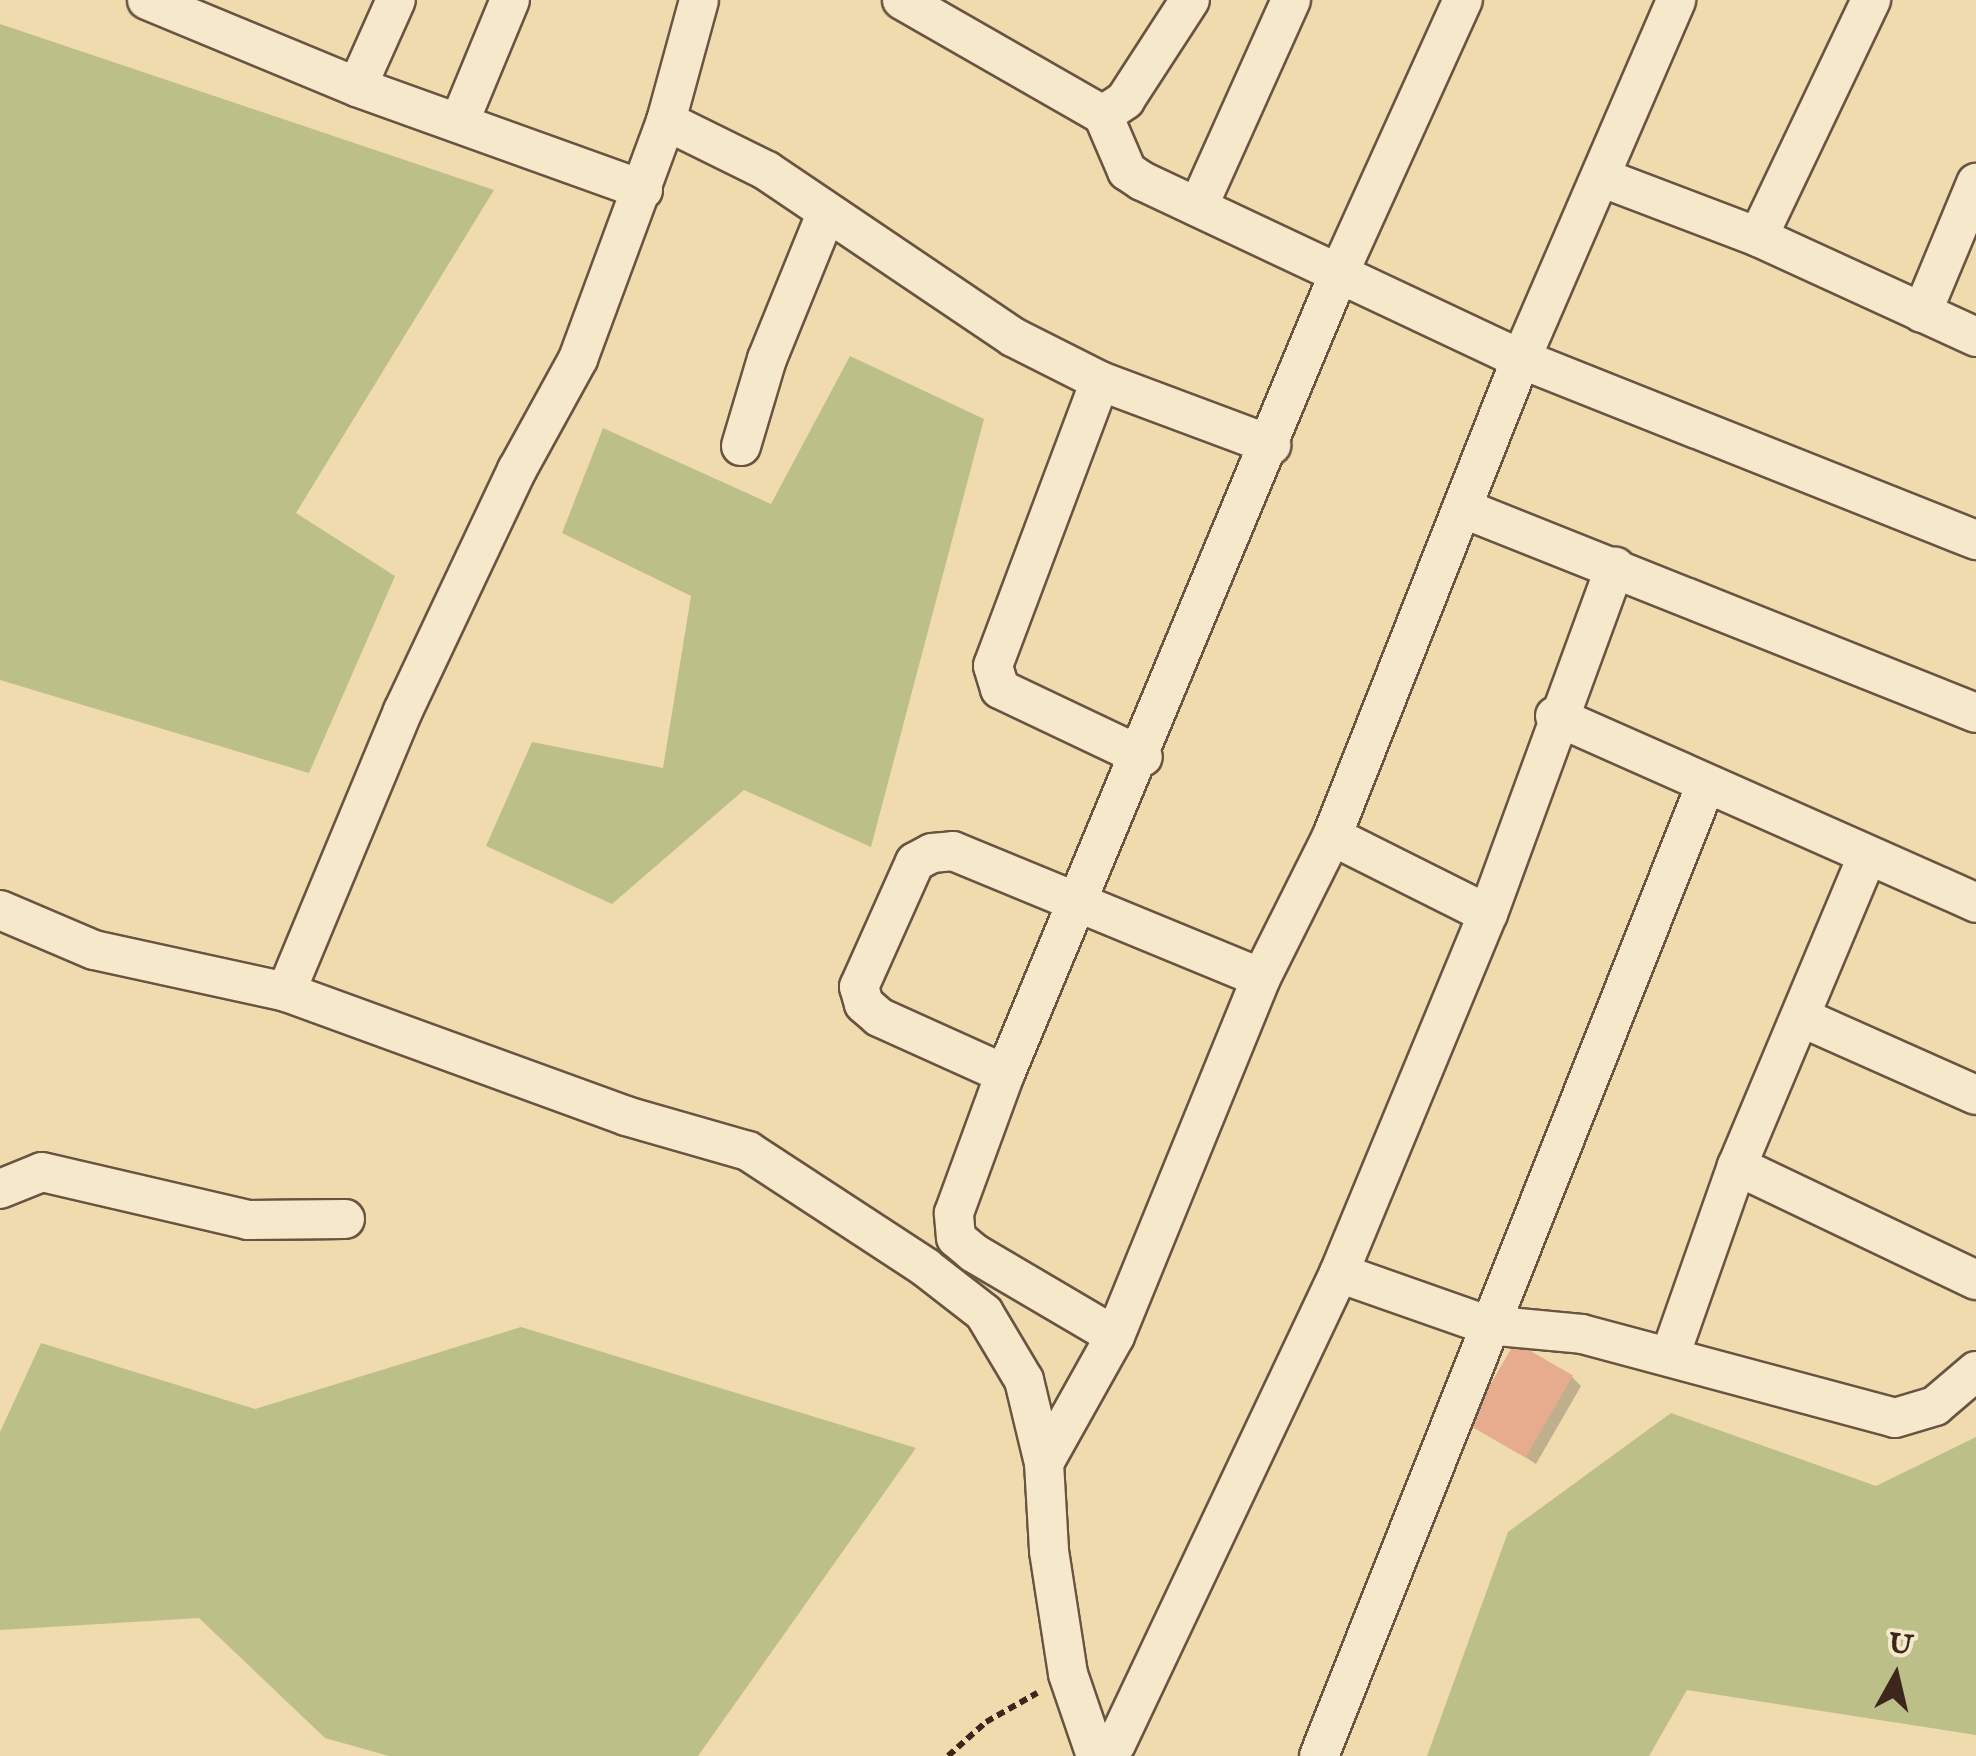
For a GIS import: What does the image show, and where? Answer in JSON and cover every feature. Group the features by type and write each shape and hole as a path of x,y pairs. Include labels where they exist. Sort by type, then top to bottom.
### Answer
{"street":[{"path":"147,0 194,9 356,87 643,190"},
{"path":"356,87 396,0"},
{"path":"460,123 510,0"},
{"path":"286,992 404,711 518,470 578,359 643,190 699,0"},
{"path":"902,0 1103,115 1127,171 1198,207 1522,360 1976,540"},
{"path":"1103,115 1125,100 1190,0"},
{"path":"1198,207 1292,0"},
{"path":"1114,1336 956,1238 954,1214 1006,1074 1143,757 1339,272 1463,0"},
{"path":"1044,1463 1114,1336 1262,978 1332,836 1522,360 1676,0"},
{"path":"1758,238 1871,0"},
{"path":"666,120 766,171 1013,337 1100,381 1270,445"},
{"path":"1603,178 1758,238 1976,337"},
{"path":"1922,314 1976,183"},
{"path":"740,446 767,359 826,214"},
{"path":"1100,381 993,666 1000,689 1143,757"},
{"path":"1462,508 1976,713"},
{"path":"1106,1750 1340,1272 1488,914 1555,716 1615,567"},
{"path":"1555,716 1976,903"},
{"path":"1319,1756 1706,784"},
{"path":"1332,836 1488,914"},
{"path":"1006,1074 879,1017 864,1004 859,988 914,862 932,853 953,851 1262,978"},
{"path":"1670,1356 1737,1166 1803,1018 1867,856"},
{"path":"0,910 94,950 286,992 626,1116 748,1151 984,1313 1024,1380 1044,1463 1049,1551 1068,1674 1106,1750"},
{"path":"1803,1018 1976,1094"},
{"path":"1737,1166 1976,1280"},
{"path":"0,1189 42,1172 248,1220 345,1219"},
{"path":"1340,1272 1487,1326 1582,1334 1895,1418 1934,1406 1976,1371"}],"path":[{"path":"948,1756 986,1722 1068,1674"}],"green space":[{"path":"0,24 494,190 296,513 395,576 309,773 0,680"},
{"path":"850,356 984,419 871,847 744,790 612,904 486,846 532,742 663,768 691,596 562,533 603,428 771,504"},
{"path":"521,1327 916,1448 698,1756 389,1756 325,1738 199,1618 0,1630 0,1432 41,1343 255,1409"},
{"path":"1671,1413 1876,1486 1976,1437 1976,1735 1687,1690 1649,1756 1427,1756 1508,1532"}],"building":[{"path":"1515,1342 1573,1376 1526,1458 1468,1424"}]}
